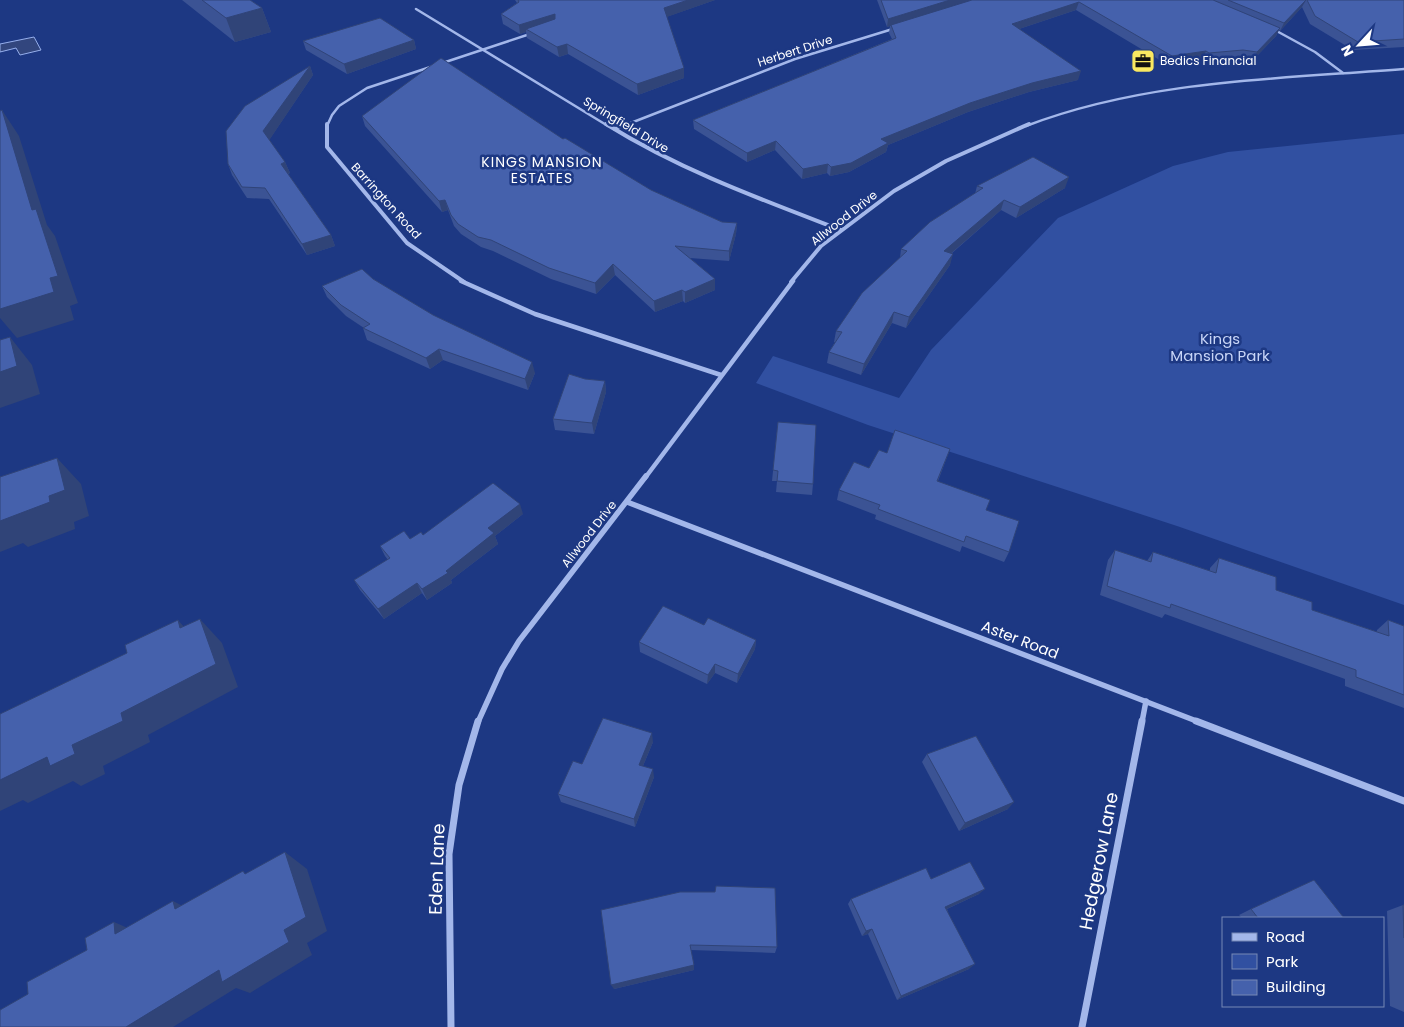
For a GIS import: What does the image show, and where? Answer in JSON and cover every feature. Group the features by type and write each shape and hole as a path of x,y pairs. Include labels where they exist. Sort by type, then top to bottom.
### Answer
{"street":[{"name":"Springfield Drive","path":"416,9 651,152 714,182 841,230"},
{"name":"Herbert Drive","path":"615,129 795,59 904,26"},
{"path":"1268,27 1315,52 1344,73"},
{"name":"Barrington Road","path":"537,32 366,88 352,96 335,110 326,126 324,136 327,147 407,243 461,281 535,314 720,375"},
{"name":"Allwood Drive","path":"480,716 502,669 519,641 627,502 720,375 821,246 894,192 946,161 999,136 1044,119 1110,101 1190,86 1404,69"},
{"name":"Aster Road","path":"627,502 1404,801"},
{"name":"Hedgerow Lane","path":"1082,1027 1146,701"},
{"name":"Eden Lane","path":"451,1027 450,854 459,785 480,716"}],"green space":[{"name":"Kings Mansion Park","path":"1404,134 1404,605 1177,526 868,425 756,383 773,356 899,398 931,350 1058,218 1173,166 1228,152"}],"shaded area":[{"path":"34,37 41,50 20,55 16,48 0,52 0,44"}],"building":[{"path":"202,0 250,0 262,8 226,18"},
{"path":"518,0 688,0 664,8 684,68 637,84 567,44 557,47 526,29 555,19 555,14 519,25 501,14 519,2"},
{"path":"881,0 950,0 888,19"},
{"path":"972,0 1213,0 1280,28 1257,52 1243,50 1209,53 1206,51 1172,56 1079,2 1012,24 1081,71 1032,83 970,103 881,139 888,143 851,163 831,167 828,164 803,169 776,141 747,153 693,120 896,38 891,25"},
{"path":"1228,0 1306,0 1284,23"},
{"path":"1307,0 1404,0 1404,39 1358,42 1315,16"},
{"path":"380,18 414,40 344,64 303,41"},
{"path":"441,58 563,139 565,138 651,190 722,222 737,223 729,251 675,246 715,279 685,292 682,290 654,301 613,264 595,283 549,268 491,240 478,237 458,224 451,215 445,200 439,201 362,116"},
{"path":"310,66 263,131 285,162 281,164 331,235 302,244 265,188 242,187 228,164 226,131 245,106"},
{"path":"2,110 32,210 36,209 58,276 50,278 54,292 0,309 0,111"},
{"path":"1033,157 1069,177 1020,207 1004,200 944,251 953,254 909,317 894,312 864,364 829,352 842,332 836,331 862,293 907,251 901,249 930,222 983,188 977,186"},
{"path":"362,269 373,279 433,315 532,362 525,379 439,349 426,358 363,328 370,324 341,305 322,286"},
{"path":"10,337 17,366 0,372 0,340"},
{"path":"569,374 585,379 605,381 592,423 553,419"},
{"path":"778,422 816,425 813,484 777,481 778,471 773,470"},
{"path":"895,430 950,449 937,481 990,500 986,510 1019,521 1009,552 966,536 964,542 878,509 880,505 839,490 854,462 869,468 879,450 887,453"},
{"path":"57,458 65,490 49,496 50,502 0,521 0,477"},
{"path":"493,483 520,504 488,528 494,533 446,571 448,573 422,589 417,583 378,609 354,580 390,558 380,546 404,531 410,539 421,532 423,535"},
{"path":"1115,550 1151,562 1153,552 1216,573 1219,558 1276,577 1276,590 1312,602 1312,610 1389,636 1388,620 1404,626 1404,695 1356,677 1356,670 1171,604 1170,608 1107,586"},
{"path":"663,606 704,625 708,618 756,640 738,674 715,664 708,675 639,642"},
{"path":"200,619 216,664 121,713 123,721 72,745 75,754 50,766 47,757 0,780 0,714 127,653 125,645 178,620 180,628"},
{"path":"603,718 652,733 639,765 653,769 634,819 558,794 573,761 582,764"},
{"path":"976,736 1014,802 965,823 927,754"},
{"path":"285,852 306,917 284,930 289,942 222,982 219,970 126,1027 0,1027 0,1010 28,994 27,982 87,950 85,938 114,922 115,934 173,901 175,909 243,871 245,874"},
{"path":"970,862 985,889 945,907 975,964 901,996 872,929 866,931 851,899 926,868 931,879"},
{"path":"1314,880 1343,917 1257,917 1251,909"},
{"path":"716,886 775,888 777,947 690,945 694,965 611,985 601,910 680,892 715,892"},
{"path":"1403,905 1404,905 1404,938"}],"place":[{"name":"Bedics Financial","path":"1143,61"}],"district":[{"name":"KINGS MANSION ESTATES","path":"542,170"}]}
